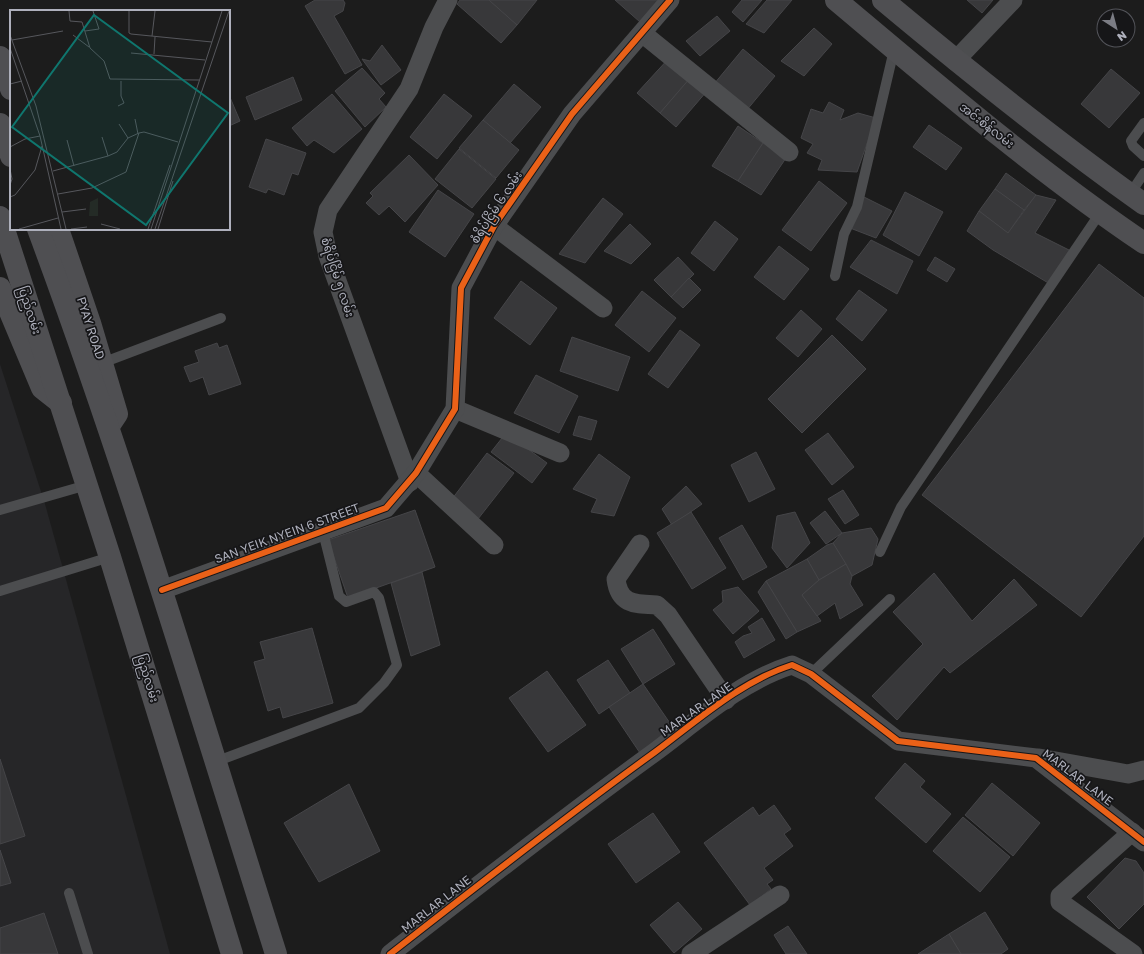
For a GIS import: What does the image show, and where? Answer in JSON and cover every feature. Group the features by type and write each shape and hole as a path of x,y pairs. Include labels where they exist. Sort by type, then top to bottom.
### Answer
{"main road":[{"name":"အင်းစိန်လမ်း","path":"836,0 937,86 1100,213 1144,243"},
{"path":"883,0 900,8 956,61 1083,160 1137,199"},
{"path":"0,57 10,86"},
{"path":"0,124 10,153"},
{"name":"ပြည်လမ်း","path":"0,217 110,557 232,954"},
{"path":"38,230 109,426 276,954"},
{"name":"PYAY ROAD","path":"58,230 102,363 117,414 109,426"},
{"name":"ပြည်လမ်း","path":"0,288 42,388 61,403"}],"street":[{"name":"စံရိပ်ငြိမ် ၅ လမ်း","path":"413,478 328,256 323,232 328,210 409,89 434,27 448,0"},
{"name":"စံရိပ်ငြိမ် ၆ လမ်း","path":"413,478 455,409 461,288 494,226 572,114 670,0"},
{"path":"956,61 1013,0"},
{"path":"642,33 789,152"},
{"path":"494,226 603,308"},
{"path":"455,409 560,453"},
{"name":"SAN YEIK NYEIN 6 STREET","path":"162,590 386,508 413,478"},
{"path":"413,478 494,545"},
{"path":"640,544 616,579 617,590 624,600 642,605 657,605 668,615 726,700"},
{"name":"MARLAR LANE","path":"390,954 574,811 726,700 773,671 792,665 812,674 898,741 1036,758 1128,774 1144,770"},
{"name":"MARLAR LANE","path":"1036,758 1138,837"},
{"path":"1133,954 1060,902 1060,896 1138,837"},
{"path":"691,954 780,895"}],"lane":[{"path":"835,276 844,234 857,207 894,50"},
{"path":"1144,123 1131,142 1133,146 1144,156"},
{"path":"1137,199 1144,173"},
{"path":"880,552 901,507 1100,213"},
{"path":"102,363 221,318"},
{"path":"0,510 87,485"},
{"path":"215,762 359,708 384,683 397,665 379,598 374,592 346,602 339,596 323,532"},
{"path":"0,591 110,557"},
{"path":"812,674 890,599"},
{"path":"69,893 88,954"}],"shaded area":[{"path":"0,364 45,504 170,954 0,954"}],"building":[{"path":"315,0 343,0 345,3 343,11 334,16 362,65 345,74 305,6"},
{"path":"460,0 489,0 517,25 501,43 457,4"},
{"path":"489,0 537,0 517,25"},
{"path":"615,0 660,0 640,22"},
{"path":"742,0 762,0 743,22 732,12"},
{"path":"767,0 792,0 764,33 746,24"},
{"path":"967,0 993,0 982,13"},
{"path":"717,16 730,31 700,56 686,41"},
{"path":"814,28 832,44 804,76 781,61"},
{"path":"382,45 401,70 381,85 362,59 370,61"},
{"path":"743,49 775,76 746,111 714,84"},
{"path":"670,57 691,77 660,113 637,93"},
{"path":"362,68 385,93 379,99 386,107 365,127 335,91"},
{"path":"1111,69 1140,93 1109,128 1081,104"},
{"path":"293,77 302,100 255,120 246,97"},
{"path":"691,77 707,91 676,127 660,113"},
{"path":"514,84 541,107 510,143 483,120"},
{"path":"332,94 362,129 334,153 314,140 307,146 292,128"},
{"path":"444,94 472,116 437,159 410,137"},
{"path":"230,97 240,121 230,126"},
{"path":"829,102 844,110 840,120 858,113 876,118 857,172 818,170 822,160 807,153 813,144 801,138 811,109 823,113"},
{"path":"483,120 519,150 496,178 459,148"},
{"path":"929,125 962,148 946,170 913,147"},
{"path":"738,126 763,143 738,181 712,166"},
{"path":"266,139 306,153 298,175 292,173 284,195 268,189 266,193 249,187"},
{"path":"763,143 786,158 761,195 738,181"},
{"path":"459,149 496,179 472,208 435,179"},
{"path":"409,155 438,185 405,222 389,206 379,215 366,203 373,196 370,193"},
{"path":"1006,173 1036,195 1024,210 995,189"},
{"path":"819,181 847,203 811,251 782,230"},
{"path":"995,189 1024,210 1008,233 979,211"},
{"path":"438,190 474,214 445,257 409,232"},
{"path":"905,192 943,212 919,256 883,235"},
{"path":"1036,195 1056,200 1035,233 1071,251 1050,284 993,250 967,231 979,211 1008,233"},
{"path":"864,197 892,211 876,238 850,228"},
{"path":"603,198 623,214 585,263 559,254"},
{"path":"715,221 738,239 714,271 691,253"},
{"path":"630,224 651,244 631,264 604,251"},
{"path":"871,240 913,261 897,294 850,267"},
{"path":"779,246 809,269 784,300 754,277"},
{"path":"678,257 694,274 671,297 654,280"},
{"path":"935,257 955,269 947,282 927,270"},
{"path":"1099,264 1144,298 1144,536 1081,617 922,495"},
{"path":"689,278 701,290 683,308 671,297"},
{"path":"521,281 557,308 530,345 494,318"},
{"path":"859,290 887,310 862,341 836,319"},
{"path":"642,291 676,318 649,352 615,325"},
{"path":"801,310 822,329 798,357 776,338"},
{"path":"680,330 700,345 668,388 648,374"},
{"path":"832,335 866,369 802,433 768,399"},
{"path":"572,337 630,357 618,391 560,371"},
{"path":"217,343 219,348 227,345 241,384 209,395 203,377 190,382 184,367 199,362 195,351"},
{"path":"536,375 578,396 559,433 514,413"},
{"path":"579,416 597,421 591,440 573,435"},
{"path":"506,433 547,463 532,483 491,452"},
{"path":"828,433 854,467 832,485 805,450"},
{"path":"756,452 775,489 749,502 731,465"},
{"path":"487,453 514,473 478,519 452,499"},
{"path":"599,454 630,477 614,516 591,512 597,499 573,489"},
{"path":"686,486 702,504 672,525 662,509"},
{"path":"843,490 859,515 845,524 828,499"},
{"path":"415,510 435,567 348,598 328,540"},
{"path":"825,511 842,533 826,544 810,523"},
{"path":"691,512 726,568 692,589 657,533"},
{"path":"795,512 810,543 787,568 772,548 777,516"},
{"path":"742,525 767,567 743,580 719,538"},
{"path":"871,528 878,539 872,565 852,576 833,543 842,533"},
{"path":"833,543 846,564 819,580 807,559 827,545"},
{"path":"807,559 819,580 802,595 821,621 797,632 766,581"},
{"path":"846,564 852,576 850,584 863,605 840,619 835,603 817,616 802,595 819,580"},
{"path":"422,572 440,645 411,656 391,583"},
{"path":"934,573 972,621 1014,579 1037,605 950,673 944,667 897,720 872,696 923,644 893,612"},
{"path":"766,581 797,632 786,639 758,592"},
{"path":"738,587 759,611 733,634 713,610 723,602 722,591"},
{"path":"762,618 775,640 744,658 735,642 743,636 752,633 748,627"},
{"path":"312,628 333,703 283,718 280,707 268,711 254,662 265,659 260,642"},
{"path":"653,629 675,664 643,684 621,649"},
{"path":"608,660 630,693 599,714 577,680"},
{"path":"547,671 586,725 548,752 509,698"},
{"path":"643,684 674,729 640,753 609,707"},
{"path":"0,759 25,836 0,844"},
{"path":"905,763 925,781 920,787 951,814 926,843 875,798"},
{"path":"992,783 1040,823 1013,856 965,815"},
{"path":"349,784 380,851 319,882 284,823"},
{"path":"774,805 791,829 784,834 793,846 764,868 773,880 767,884 771,889 750,905 704,843 753,807 759,816"},
{"path":"653,813 680,852 636,883 608,844"},
{"path":"963,817 1010,857 980,892 933,851"},
{"path":"0,850 11,883 0,886"},
{"path":"1125,858 1136,861 1144,873 1144,904 1119,929 1087,897"},
{"path":"678,902 702,929 674,953 650,925"},
{"path":"985,912 1008,949 1001,954 961,954 949,934"},
{"path":"44,913 58,954 0,954 0,928"},
{"path":"788,926 807,954 786,954 774,935"},
{"path":"949,934 961,954 918,954"}],"cycle path":[{"path":"162,590 386,508 416,473 455,409 461,288 494,226 572,114 670,0"},
{"path":"390,954 488,877 720,702 755,681 792,665 811,674 898,741 1036,758 1144,842"}]}
